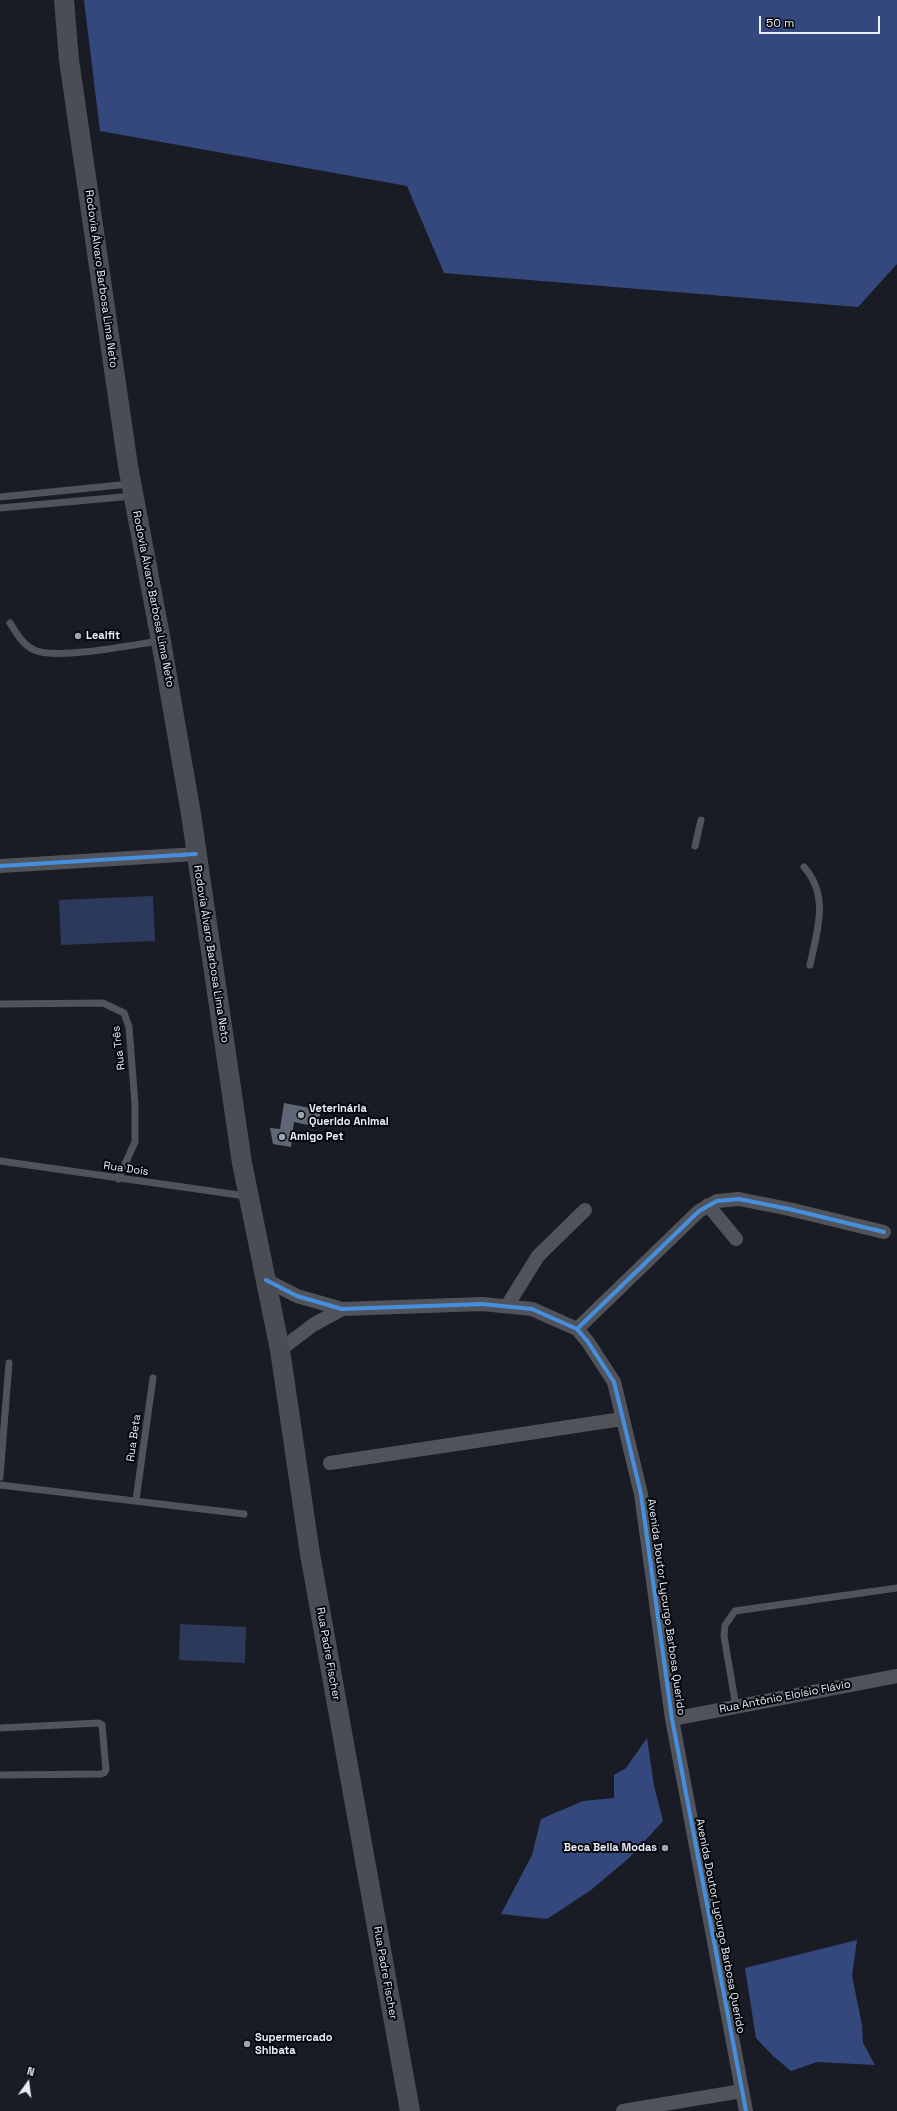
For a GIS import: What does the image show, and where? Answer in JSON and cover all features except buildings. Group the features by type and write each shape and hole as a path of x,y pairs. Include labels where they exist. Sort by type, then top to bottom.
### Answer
{"main road":[{"name":"Rodovia Álvaro Barbosa Lima Neto","path":"64,0 69,60 133,489 188,799 242,1163 249,1197"},
{"name":"Rua Padre Fischer","path":"249,1197 280,1350 310,1554 410,2111"}],"street":[{"path":"0,866 196,854"},
{"path":"577,1329 699,1211 708,1205 727,1199 739,1199 789,1209 884,1232"},
{"path":"708,1205 736,1239"},
{"path":"507,1306 538,1256 585,1210"},
{"path":"266,1280 297,1296 342,1309"},
{"name":"Avenida Doutor Lycurgo Barbosa Querido","path":"342,1309 482,1304 532,1309 577,1329 588,1342 614,1382 641,1494 672,1719 746,2111"},
{"path":"280,1350 313,1325 342,1309"},
{"path":"330,1463 622,1419"},
{"name":"Rua Antônio Eloísio Flávio","path":"672,1719 897,1676"},
{"path":"624,2111 742,2091"}],"lane":[{"path":"0,497 133,489"},
{"path":"0,508 133,489"},
{"path":"10,623 23,643 37,651 56,653 161,641"},
{"path":"695,846 701,820"},
{"path":"804,867 818,887 820,918 810,964"},
{"name":"Rua Três","path":"0,1004 103,1003 124,1013 129,1027 135,1104 135,1142 118,1179"},
{"name":"Rua Dois","path":"0,1161 249,1197"},
{"path":"0,1477 9,1363"},
{"name":"Rua Beta","path":"136,1500 153,1378"},
{"path":"0,1485 244,1514"},
{"path":"736,1706 724,1636 725,1625 735,1611 897,1588"},
{"path":"0,1728 99,1723 102,1725 106,1770 101,1774 0,1775"}],"shaded area":[{"path":"84,0 897,0 897,264 858,307 444,273 407,186 100,131"},
{"path":"153,896 155,941 61,945 59,900"},
{"path":"180,1624 246,1627 245,1663 179,1660"},
{"path":"647,1738 654,1786 663,1821 629,1858 591,1890 547,1919 501,1914 532,1855 541,1819 583,1801 614,1798 614,1775 626,1768"},
{"path":"857,1940 852,1976 862,2025 863,2043 875,2065 817,2062 791,2071 773,2056 756,2038 745,1968"}],"cycle path":[{"path":"0,866 196,854"},
{"path":"577,1329 699,1211 717,1201 739,1199 789,1209 884,1232"},
{"path":"266,1280 297,1296 342,1309 482,1304 532,1309 577,1329 588,1342 614,1382 641,1494 672,1719 746,2111"}],"place":[{"name":"Lealfit","path":"78,636"},
{"name":"Veterinária Querido Animal","path":"301,1115"},
{"name":"Amigo Pet","path":"282,1137"},
{"name":"Beca Bella Modas","path":"665,1848"},
{"name":"Supermercado Shibata","path":"247,2044"}]}
